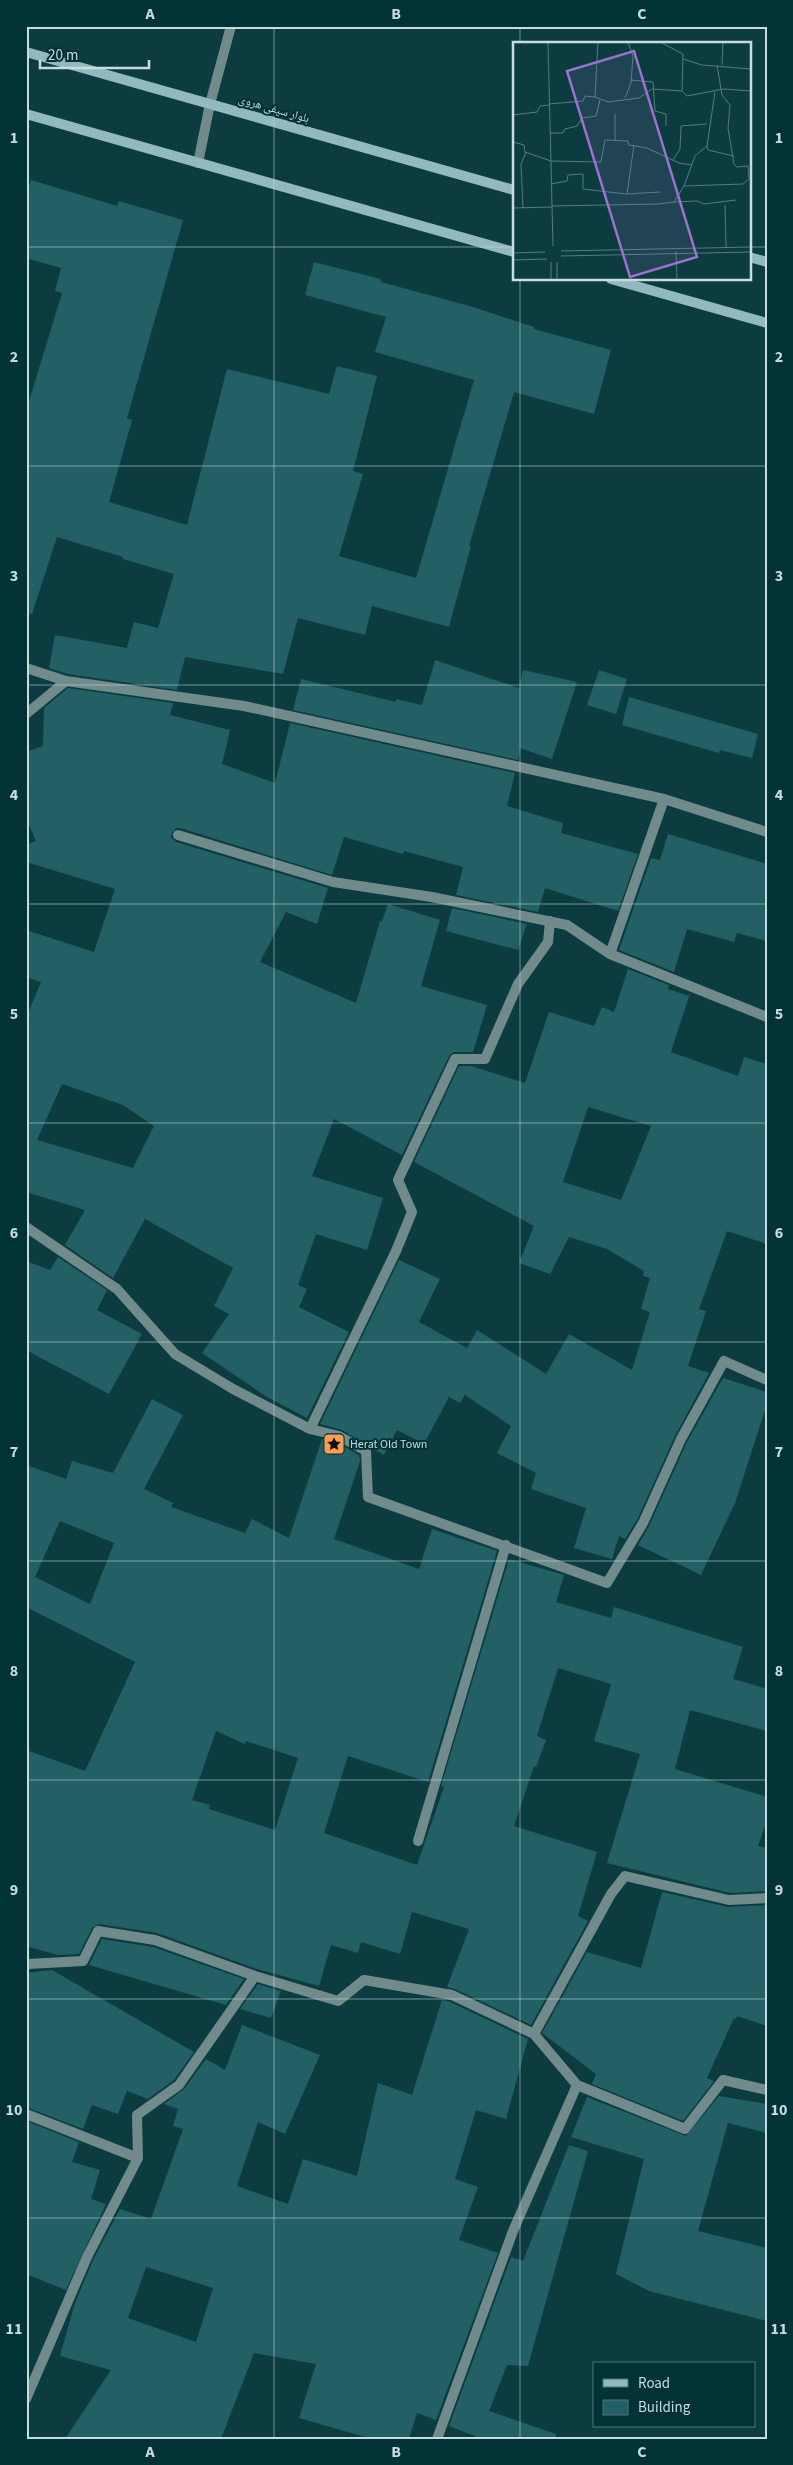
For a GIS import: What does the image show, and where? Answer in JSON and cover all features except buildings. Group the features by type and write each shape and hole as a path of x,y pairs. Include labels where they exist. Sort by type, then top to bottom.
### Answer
{"main road":[{"name":"بلوار سیفی هروی","path":"26,52 513,190"},
{"path":"26,114 513,252"},
{"path":"750,257 767,262"},
{"path":"615,280 767,323"}],"street":[{"path":"198,163 210,104 231,26"},
{"path":"26,668 66,681 244,706 664,799 767,832"},
{"path":"26,714 66,681"},
{"path":"610,954 664,799"},
{"path":"178,835 334,882 432,897 567,925 610,954 767,1017"},
{"path":"310,1429 396,1251 412,1212 398,1180 454,1059 485,1059 518,984 548,942 550,921"},
{"path":"26,1227 117,1289 175,1354 233,1389 310,1429 339,1436 366,1451 368,1497 506,1545 607,1583 643,1523 681,1439 724,1361 767,1380"},
{"path":"418,1840 506,1545"},
{"path":"534,2034 611,1894 625,1876 729,1900 767,1898"},
{"path":"26,1966 28,1964 82,1961 98,1932 155,1940 256,1976 338,2001 364,1980 452,1996 534,2034 576,2085 685,2129 723,2080 767,2090"},
{"path":"26,2400 87,2257 138,2158 137,2115 179,2085 256,1976"},
{"path":"437,2439 513,2231 576,2085"},
{"path":"26,2114 138,2158"}],"place":[{"name":"Herat Old Town","path":"334,1444"}]}
